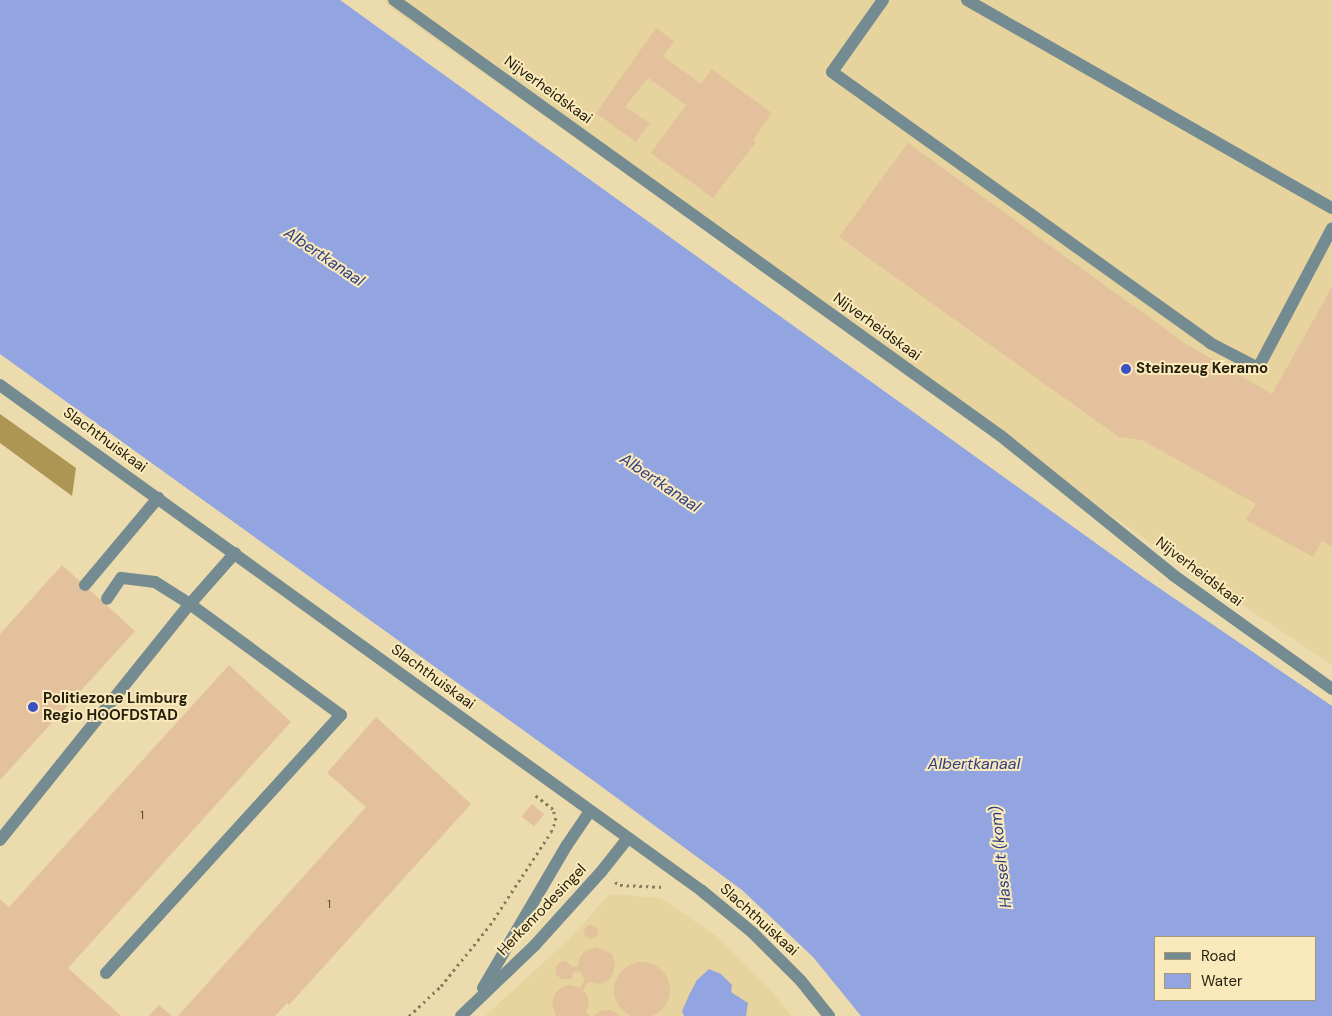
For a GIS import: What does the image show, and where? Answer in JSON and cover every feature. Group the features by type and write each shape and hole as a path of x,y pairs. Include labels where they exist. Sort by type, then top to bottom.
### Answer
{"street":[{"name":"Nijverheidskaai","path":"394,0 1001,436 1173,575 1332,690"},
{"path":"882,0 832,72 1210,343 1258,368 1332,228"},
{"path":"967,0 1332,208"},
{"name":"Slachthuiskaai","path":"0,385 702,891 753,933 802,981 829,1016"},
{"path":"85,585 158,498"},
{"path":"0,840 190,604 235,553"},
{"path":"106,973 341,715 190,604 155,582 120,578 107,599"},
{"name":"Herkenrodesingel","path":"475,1001 567,845 590,811"},
{"name":"Herkenrodesingel","path":"461,1016 535,945 601,872 628,838"}],"path":[{"path":"409,1016 441,986 490,925 551,832 567,845"},
{"path":"601,872 620,886 667,887"}],"shaded area":[{"path":"384,0 1332,0 1332,665 1146,540 389,7"},
{"path":"0,414 76,468 72,496 0,443"},
{"path":"610,894 661,898 719,938 768,987 792,1016 485,1016 568,940"}],"water":[{"name":"Albertkanaal","path":"0,0 340,0 1143,577 1332,706 1332,1016 861,1016 813,957 742,890 598,784 0,354"},
{"path":"709,969 721,974 732,985 731,992 748,1003 746,1016 684,1016 682,1011 690,993 697,980"}],"building":[{"path":"656,28 674,41 663,56 701,84 712,69 772,113 753,140 756,142 713,198 651,153 686,105 648,78 625,107 650,123 636,142 596,113"},
{"name":"Steinzeug Keramo","path":"908,143 1186,344 1272,394 1332,287 1332,547 1322,541 1313,557 1246,520 1256,504 1142,440 1119,437 839,237"},
{"name":"Politiezone Limburg Regio HOOFDSTAD","path":"62,565 135,631 0,780 0,634"},
{"path":"229,665 291,722 68,968 121,1016 0,1016 0,899 9,907"},
{"path":"376,717 471,804 289,1005 287,1003 275,1016 178,1016 366,807 327,773"},
{"path":"532,804 544,814 534,827 522,816"},
{"path":"588,925 594,925 598,932 594,939 588,939 584,935 584,929"},
{"path":"597,947 612,954 615,965 613,974 608,980 601,984 588,982 583,990 587,995 589,1003 586,1013 591,1016 556,1016 552,1003 556,992 562,987 570,985 580,988 585,980 580,972 574,971 571,979 561,979 556,974 556,966 560,962 565,961 573,967 578,966 580,957 585,951"},
{"path":"642,962 653,964 662,970 668,979 668,1001 662,1010 653,1016 631,1016 622,1010 616,1001 614,990 616,979 622,970 631,964"},
{"path":"159,1005 172,1016 149,1016"},
{"path":"603,1010 611,1010 621,1016 593,1016"}],"place":[{"name":"Steinzeug Keramo","path":"1126,369"},
{"name":"Politiezone Limburg Regio HOOFDSTAD","path":"33,707"}],"water label":[{"name":"Hasselt (kom)","path":"1001,857"}]}
